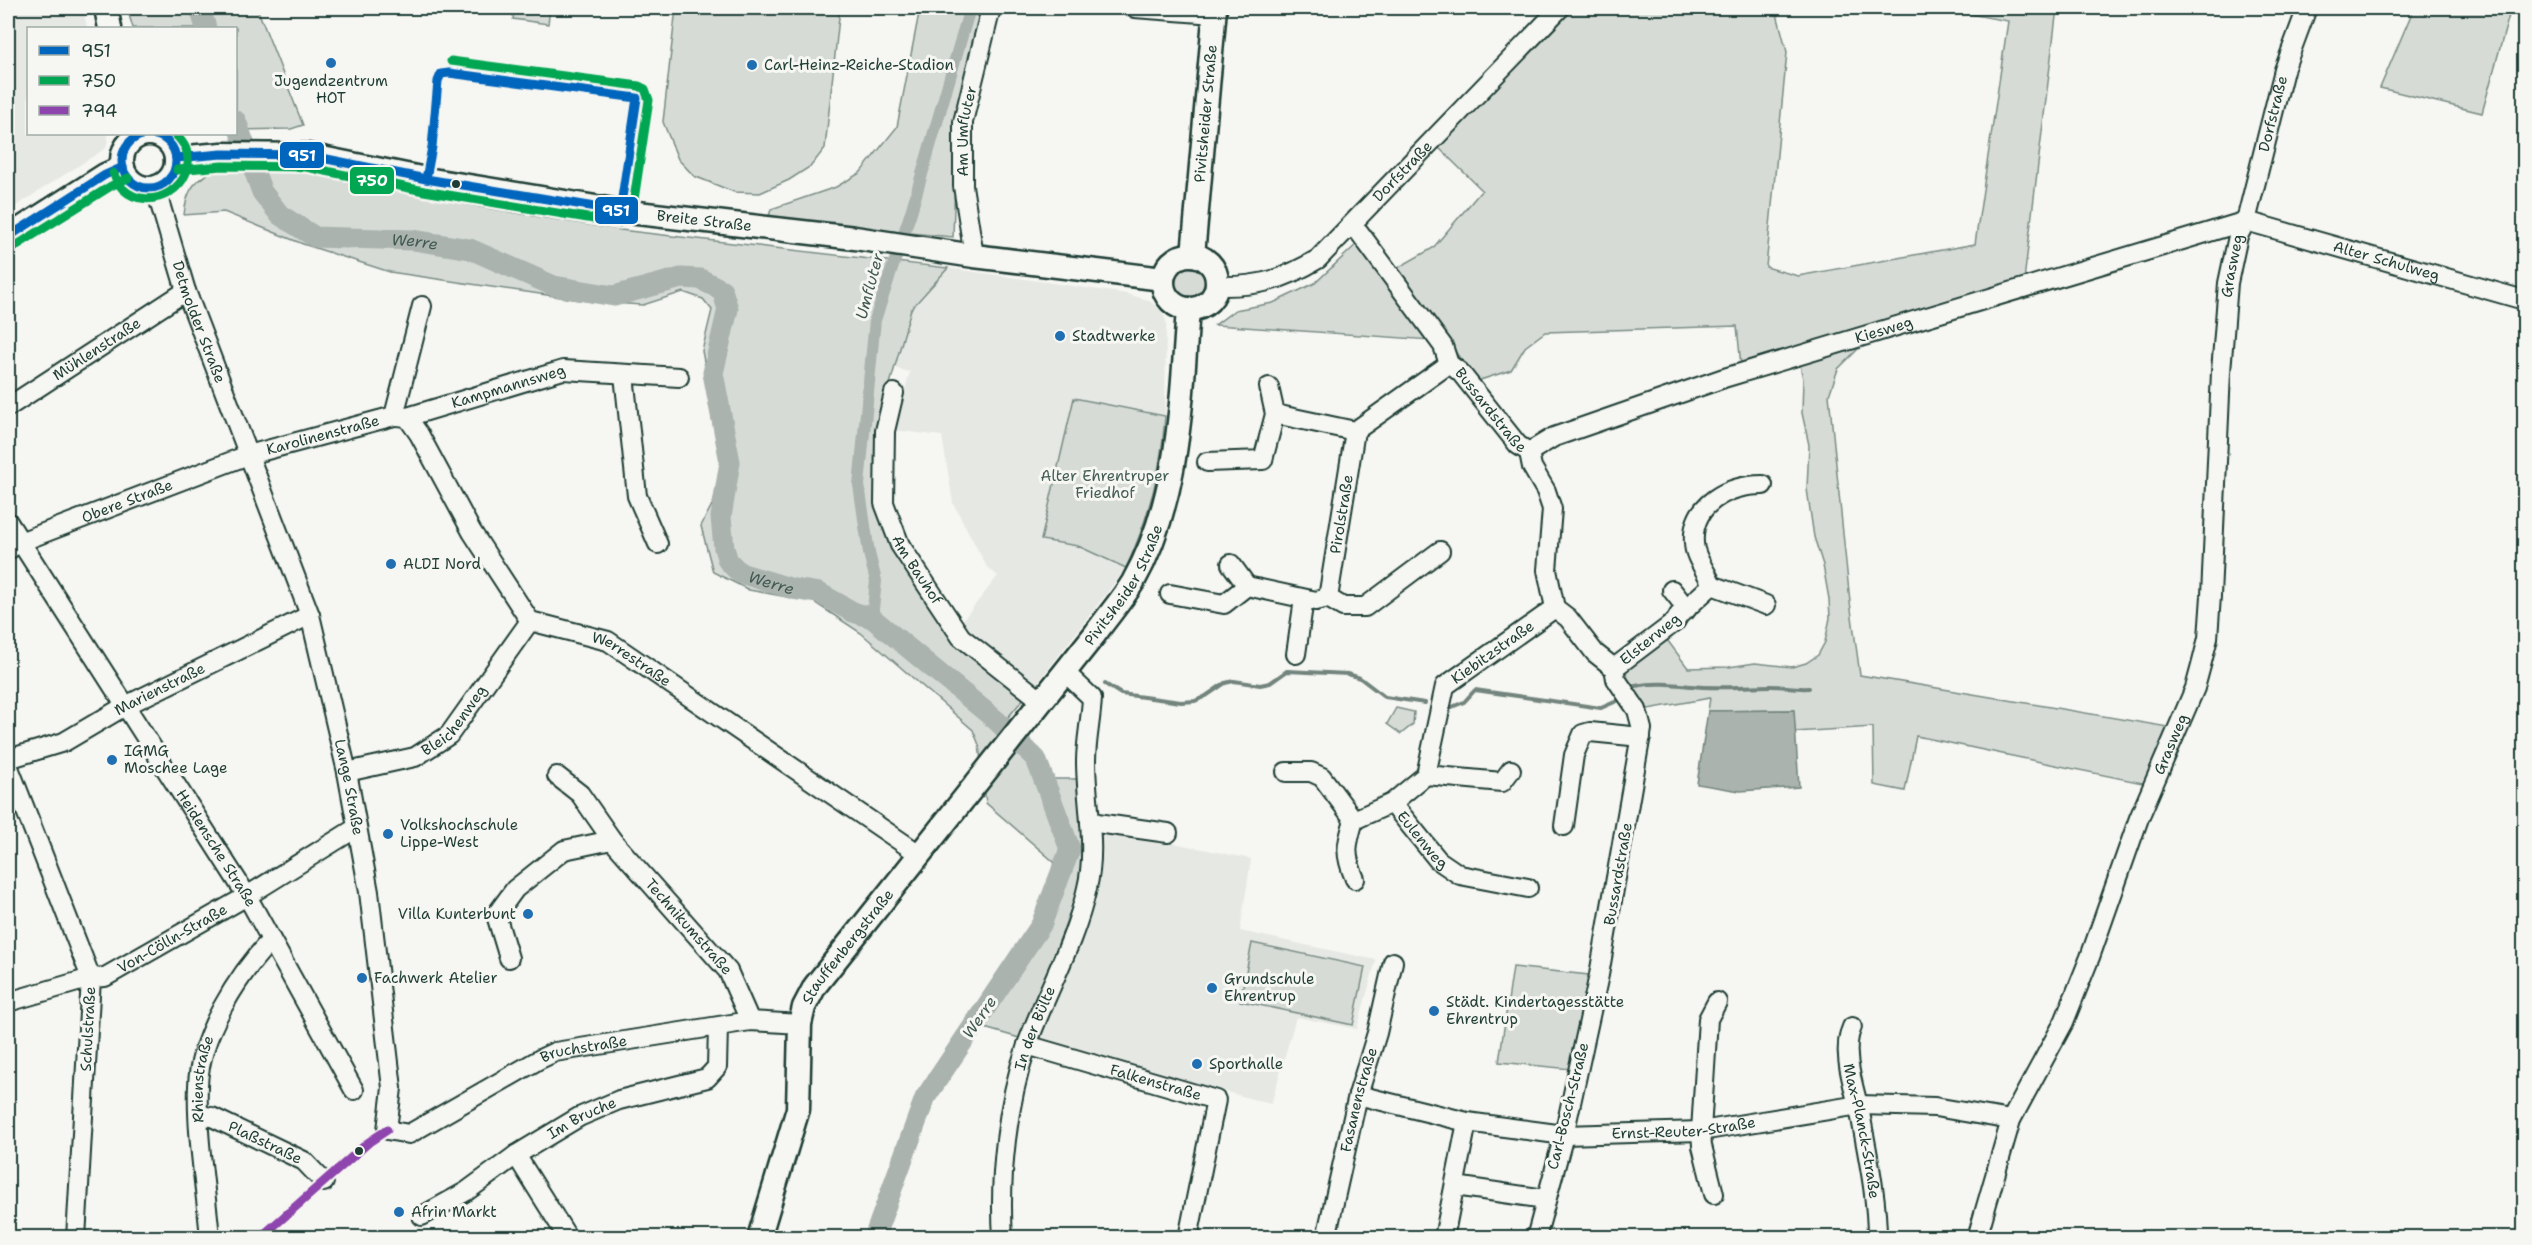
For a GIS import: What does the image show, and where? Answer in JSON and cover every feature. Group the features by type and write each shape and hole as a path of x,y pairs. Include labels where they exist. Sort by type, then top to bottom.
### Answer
{"main road":[{"path":"106,8 110,27"},
{"name":"Pivitsheider Straße","path":"1193,255 1214,11"},
{"path":"140,135 156,136 166,140 173,148 176,158 173,174 163,185 155,187 148,188 135,184 123,167 126,148 140,135"},
{"name":"Breite Straße","path":"176,158 222,154 307,154 426,179 620,211 855,238 974,256 1163,279"},
{"path":"8,237 105,175 123,167"},
{"path":"1182,255 1193,255 1202,257 1214,269 1217,286 1215,294 1203,306 1188,309 1172,302 1163,288 1163,279 1166,269 1173,261 1182,255"},
{"name":"Pivitsheider Straße","path":"1043,702 1132,583 1150,545 1164,502 1177,447 1188,309"},
{"name":"Stauffenbergstraße","path":"759,1238 798,1109 800,1024 804,1007 815,986 1043,702"}],"street":[{"name":"Am Umfluter","path":"974,256 963,186 963,122 991,8"},
{"path":"1135,8 1214,11"},
{"name":"Dorfstraße","path":"1217,286 1251,285 1290,276 1318,259 1560,8"},
{"name":"Dorfstraße","path":"2246,221 2284,70 2307,8"},
{"name":"Detmolder Straße","path":"155,187 186,291 248,455"},
{"name":"Alter Schulweg","path":"2246,221 2524,300"},
{"name":"Kiesweg","path":"1529,452 1554,436 1724,378 2246,221"},
{"name":"Grasweg","path":"1977,1238 2011,1120 2064,1022 2090,957 2139,818 2195,688 2202,662 2208,638 2211,596 2221,372 2228,283 2238,236 2246,221"},
{"name":"Bussardstraße","path":"1350,226 1359,232 1443,346 1449,364 1460,372 1518,445 1529,452 1532,467 1546,491 1552,509 1547,570 1555,608 1568,618 1595,653 1614,668 1616,679 1636,710 1642,729 1641,737 1599,975"},
{"name":"Mühlenstraße","path":"8,407 186,291"},
{"name":"Karolinenstraße","path":"248,455 400,416 422,306"},
{"path":"1275,414 1356,430 1449,364"},
{"name":"Kampmannsweg","path":"400,416 563,370 679,377"},
{"path":"624,375 637,496 658,544"},
{"path":"1207,462 1263,460 1275,414 1269,387"},
{"name":"Am Bauhof","path":"894,393 885,430 884,503 900,545 961,637 1043,702"},
{"path":"400,416 419,434 472,532 530,621"},
{"name":"Pirolstraße","path":"1328,598 1356,430"},
{"name":"Obere Straße","path":"14,546 248,455"},
{"name":"Lange Straße","path":"248,455 310,615 347,772 369,892 392,1088 387,1130"},
{"path":"1763,485 1748,485 1730,489 1708,504 1696,521 1694,544 1712,585 1766,605"},
{"name":"Heidensche Straße","path":"8,522 14,546 125,706 247,896 354,1090"},
{"path":"1231,564 1247,586 1316,601 1328,598 1343,607 1365,607 1440,551"},
{"name":"Elsterweg","path":"1614,668 1676,622 1679,615 1712,585"},
{"path":"1170,594 1224,604 1247,586"},
{"name":"Elsterweg","path":"1672,590 1687,609"},
{"path":"1296,654 1304,599"},
{"name":"Kiebitzstraße","path":"1426,775 1444,686 1555,608"},
{"name":"Marienstraße","path":"8,759 64,742 125,706 310,615"},
{"name":"Bleichenweg","path":"347,772 415,757 449,735 530,621"},
{"name":"Werrestraße","path":"530,621 608,641 919,854"},
{"name":"In der Bülte","path":"1004,1238 1005,1164 1014,1089 1027,1045 1081,913 1089,875 1090,822 1086,760 1092,698 1072,678 1064,674"},
{"path":"1564,826 1574,755 1583,734 1590,732 1641,737"},
{"name":"Schulstraße","path":"8,765 91,978 76,1238"},
{"path":"1355,879 1346,858 1347,842 1354,820 1392,803 1426,775 1502,782 1512,770"},
{"path":"1286,772 1311,772 1322,777 1354,820"},
{"name":"Technikumstraße","path":"557,776 580,794 612,840 728,971 750,1021"},
{"name":"Eulenweg","path":"1392,803 1438,860 1460,875 1528,888"},
{"path":"1090,822 1168,833"},
{"name":"Von-Cölln-Straße","path":"8,1002 91,978 105,977 247,896 357,828"},
{"path":"508,958 496,915 514,889 564,850 612,840"},
{"name":"Rhienstraße","path":"210,1238 199,1115 198,1084 202,1058 219,1013 255,956 271,940"},
{"name":"Fasanenstraße","path":"1326,1238 1358,1095 1377,1033 1393,962"},
{"name":"Carl-Bosch-Straße","path":"1536,1238 1564,1135 1599,975"},
{"path":"1714,1194 1702,1146 1701,1131 1708,1019 1717,1002"},
{"name":"Bruchstraße","path":"387,1130 408,1134 555,1052 750,1021 800,1024"},
{"name":"Im Bruche","path":"422,1216 467,1191 516,1155 579,1117 619,1100 707,1078 717,1067 718,1027"},
{"name":"Max-Planck-Straße","path":"1852,1027 1848,1036 1851,1076 1859,1105 1877,1215 1877,1238"},
{"name":"Falkenstraße","path":"1027,1045 1216,1100 1188,1238"},
{"name":"Ernst-Reuter-Straße","path":"1358,1095 1467,1122 1564,1135 1701,1131 1859,1105 1935,1107 2011,1120"},
{"name":"Plaßstraße","path":"199,1115 212,1117 304,1161 324,1182"},
{"path":"1444,1238 1467,1122"},
{"path":"516,1155 568,1238"},
{"path":"1455,1186 1545,1199"}],"shaded area":[{"path":"8,8 83,8 87,27 27,27 27,135 107,135 106,148 8,211"},
{"path":"948,268 1127,294 1148,300 1160,309 1166,320 1165,416 1074,399 1078,546 1126,568 1035,686 959,625 998,576 987,567 953,503 942,436 894,430 910,372 894,368 911,309"},
{"path":"1794,710 1799,787 1740,791 1697,784 1708,711"},
{"name":"Grundschule Ehrentrup","path":"1100,828 1251,859 1240,931 1376,960 1357,1029 1296,1017 1271,1104 1035,1040 1094,900 1099,868"}],"green space":[{"path":"127,8 257,8 303,125 291,129 237,130 237,27 133,27"},
{"path":"514,8 550,8 548,24 513,19"},
{"name":"Carl-Heinz-Reiche-Stadion","path":"676,8 840,8 825,148 811,166 789,180 760,193 734,192 694,176 678,159 663,122"},
{"path":"920,8 985,8 957,121 953,237 768,220 771,209 836,187 860,173 897,127"},
{"path":"1572,8 1762,8 1777,14 1787,52 1766,267 1798,276 1975,244 2008,21 1937,8 2057,8 2024,280 1741,366 1737,326 1545,332 1525,347 1511,370 1477,381 1394,270 1433,248 1482,190 1437,146"},
{"path":"2414,8 2511,8 2482,113 2380,88"},
{"path":"283,167 480,207 620,230 948,268 911,309 878,427 897,557 1025,697 999,728 1035,759 1043,779 1079,779 1086,868 1023,1039 974,1025 1040,925 1054,862 986,803 979,745 973,730 861,633 814,602 749,590 713,572 701,526 714,501 723,460 702,351 712,310 703,299 683,292 643,305 594,302 390,272 303,244 224,212 184,215 186,201 191,190 209,173"},
{"path":"1359,242 1431,340 1215,325 1235,310 1273,303 1315,283"},
{"path":"1190,265 1202,270 1207,282 1202,294 1190,299 1178,294 1173,282 1178,270"},
{"path":"1866,341 1838,369 1829,395 1850,602 1860,675 2174,728 2147,784 1916,736 1905,791 1874,785 1873,727 1795,732 1793,710 1708,711 1710,698 1648,709 1629,684 1627,667 1665,637 1688,668 1729,667 1755,663 1792,667 1806,663 1818,655 1825,642 1830,618 1829,599 1823,565 1814,537 1807,489 1809,445 1802,413 1803,379 1799,360"},
{"name":"Alter Ehrentruper Friedhof","path":"1074,398 1165,416 1161,455 1153,494 1126,568 1078,546 1041,540"},
{"path":"1396,708 1414,712 1413,724 1401,734 1387,724"},
{"path":"1252,943 1365,967 1353,1025 1240,1001"},
{"path":"1513,967 1589,975 1571,1069 1499,1062"}],"waterway":[{"name":"Werre","path":"200,8 206,27"},
{"name":"Umfluter","path":"872,618 876,581 869,553 859,485 875,320 911,212 970,8"},
{"name":"Werre","path":"237,124 262,192 280,215 315,237 413,240 470,249 554,286 614,296 681,278 700,279 722,290 728,309 713,373 730,462 721,517 724,548 728,561 740,573 793,589 819,593 853,612 872,618 997,721 1036,759 1070,849 1041,925 925,1098 874,1238"},
{"path":"1105,684 1121,694 1181,702 1195,701 1225,683 1234,681 1260,685 1270,683 1287,671 1348,674 1360,678 1385,697 1425,703"},
{"path":"1635,686 1663,684 1809,688"},
{"path":"1452,707 1464,702 1475,690 1601,708 1617,701"}],"transit line":[{"name":"750","path":"177,170 222,166 306,167 424,191 618,223 629,219 632,213 649,100 645,89 639,86 451,61"},
{"name":"951","path":"449,73 637,98 620,211 426,179 432,147 438,81 441,74 449,73"},
{"name":"951","path":"144,135 130,142 124,151 122,161 124,171 130,180 139,186 149,188 159,186 171,176 176,161"},
{"name":"951","path":"154,135 168,142 174,151 176,161"},
{"name":"750","path":"113,173 123,189 134,196 146,199 170,192 179,184 188,162 186,149 176,135"},
{"name":"951","path":"176,158 222,154 307,155 426,179"},
{"name":"951","path":"8,237 105,175 123,167"},
{"name":"750","path":"14,247 111,186 128,178"},
{"name":"794","path":"260,1238 369,1142 387,1130"}],"place":[{"name":"Jugendzentrum HOT","path":"331,63"},
{"name":"Carl-Heinz-Reiche-Stadion","path":"752,65"},
{"name":"Stadtwerke","path":"1060,336"},
{"name":"ALDI Nord","path":"391,564"},
{"name":"IGMG Moschee Lage","path":"112,760"},
{"name":"Volkshochschule Lippe-West","path":"388,834"},
{"name":"Villa Kunterbunt","path":"528,914"},
{"name":"Fachwerk Atelier","path":"362,978"},
{"name":"Grundschule Ehrentrup","path":"1212,988"},
{"name":"Städt. Kindertagesstätte Ehrentrup","path":"1434,1011"},
{"name":"Sporthalle","path":"1197,1064"},
{"name":"Afrin Markt","path":"399,1212"}]}
